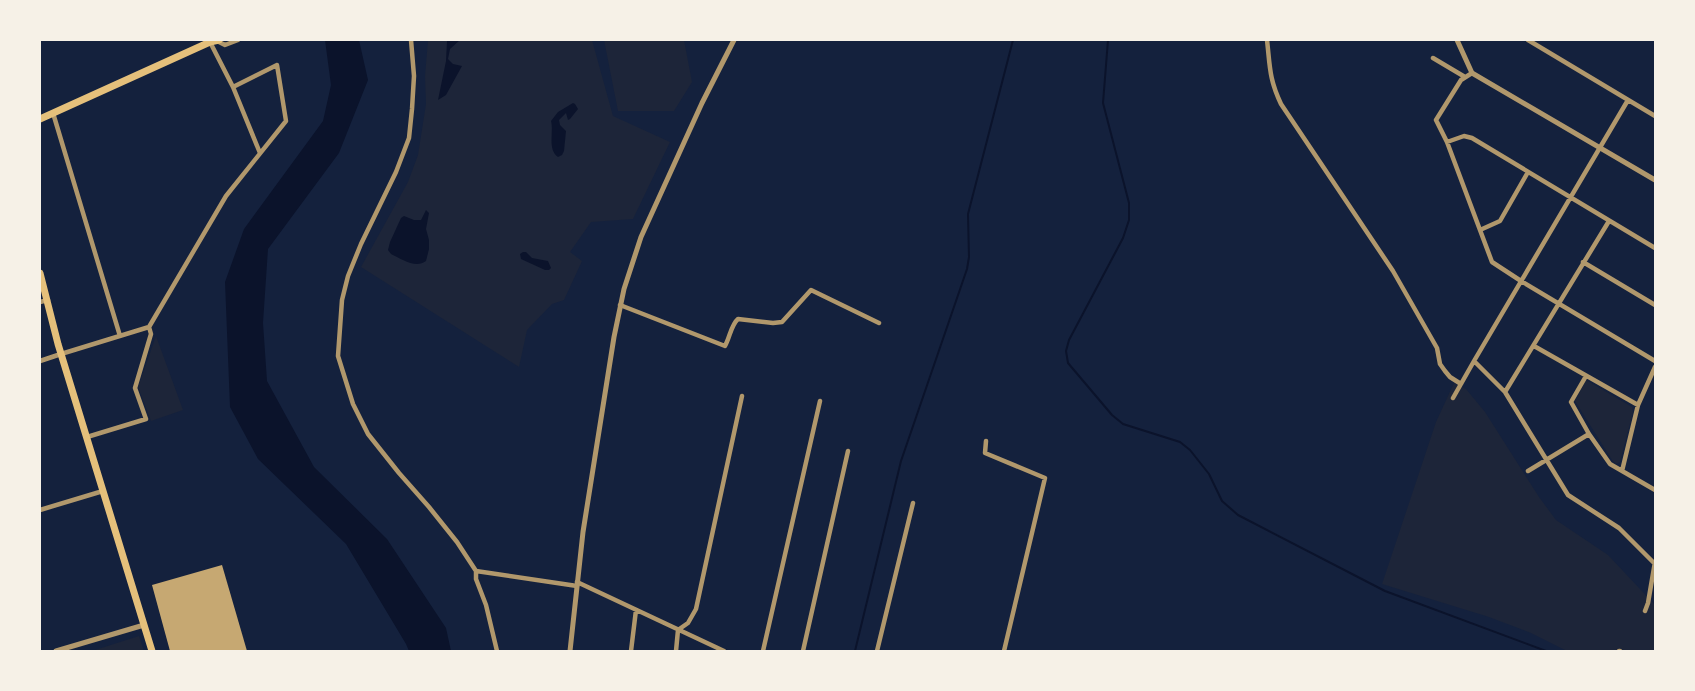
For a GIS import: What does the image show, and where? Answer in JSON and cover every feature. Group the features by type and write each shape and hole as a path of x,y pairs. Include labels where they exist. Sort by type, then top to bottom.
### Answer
{"highway":[{"path":"40,119 52,112 215,41"},
{"path":"40,272 61,354 152,651"}],"street":[{"path":"215,41 225,44 238,40"},
{"path":"411,40 414,76 408,138 396,172 361,244 348,276 342,300 338,356 353,404 368,434 398,474 429,507 457,542 476,572 476,579 486,605 497,651"},
{"path":"570,651 583,532 620,305 630,266 641,237 702,103 734,40"},
{"path":"1267,40 1269,70 1274,90 1281,104 1393,271 1437,348 1440,364 1444,371 1461,384"},
{"path":"1457,40 1472,73 1655,180"},
{"path":"1528,40 1655,116"},
{"path":"215,41 260,153"},
{"path":"1433,58 1464,77"},
{"path":"40,361 149,327 214,214 226,196 286,121 278,65 233,87"},
{"path":"1472,73 1461,80 1436,120 1447,142 1492,262 1655,361"},
{"path":"1453,398 1628,100"},
{"path":"52,112 120,336"},
{"path":"1447,142 1464,136 1472,138 1655,248"},
{"path":"1480,230 1500,221 1528,172"},
{"path":"1506,392 1609,221"},
{"path":"1583,262 1655,305"},
{"path":"620,305 724,346 738,319 774,323 782,322 811,290 879,323"},
{"path":"40,302 48,300"},
{"path":"87,437 146,419 135,388 151,334 149,327"},
{"path":"1534,346 1638,405"},
{"path":"1474,361 1506,392 1568,495 1619,528 1655,564 1645,612"},
{"path":"1622,471 1638,405 1655,367"},
{"path":"1586,376 1571,402 1589,434 1610,464 1655,490"},
{"path":"676,651 678,630 688,622 696,609 742,396"},
{"path":"763,651 820,401"},
{"path":"1528,471 1546,458 1589,434"},
{"path":"986,441 985,453 1045,478 1004,651"},
{"path":"802,651 848,452"},
{"path":"40,510 103,491"},
{"path":"877,651 913,503"},
{"path":"476,572 577,584 721,650"},
{"path":"631,651 636,610"},
{"path":"56,651 144,624"}],"shaded area":[{"path":"325,40 359,40 368,80 339,153 268,249 263,323 267,381 314,467 387,539 446,628 451,651 409,651 346,544 258,459 230,407 225,282 244,229 323,121 331,85"},
{"path":"428,40 592,40 613,116 670,142 633,219 591,222 570,252 582,261 564,300 552,304 527,330 519,367 361,267 408,182 418,155 426,104 425,76"},
{"path":"445,40 460,40 450,49 448,59 453,64 462,66 446,95 438,100 446,61 447,41"},
{"path":"604,40 684,40 692,82 674,111 618,111"},
{"path":"573,103 578,109 570,119 568,120 566,113 559,120 560,125 566,131 564,151 558,157 552,145 551,121 558,112"},
{"path":"426,210 429,213 426,229 429,249 426,261 413,264 391,254 388,250 390,242 401,218 404,216 414,220 421,220"},
{"path":"526,252 532,258 548,261 551,268 545,270 521,259 520,254"},
{"path":"156,336 183,410 151,421 138,387"},
{"path":"1586,380 1632,407 1633,412 1620,462 1616,464 1575,401"},
{"path":"1454,383 1466,389 1485,412 1539,497 1556,520 1608,555 1655,605 1655,651 1567,651 1531,633 1489,617 1382,584 1436,422"},
{"path":"139,636 144,651 92,651"}],"building":[{"path":"222,565 247,651 170,651 152,585"}],"waterway":[{"path":"855,651 901,461 967,269 969,257 968,214 1013,40"},
{"path":"1108,40 1103,103 1129,203 1129,220 1123,238 1069,340 1066,351 1068,363 1112,415 1123,424 1180,442 1190,450 1209,474 1222,501 1238,515 1385,591 1546,651"}]}
